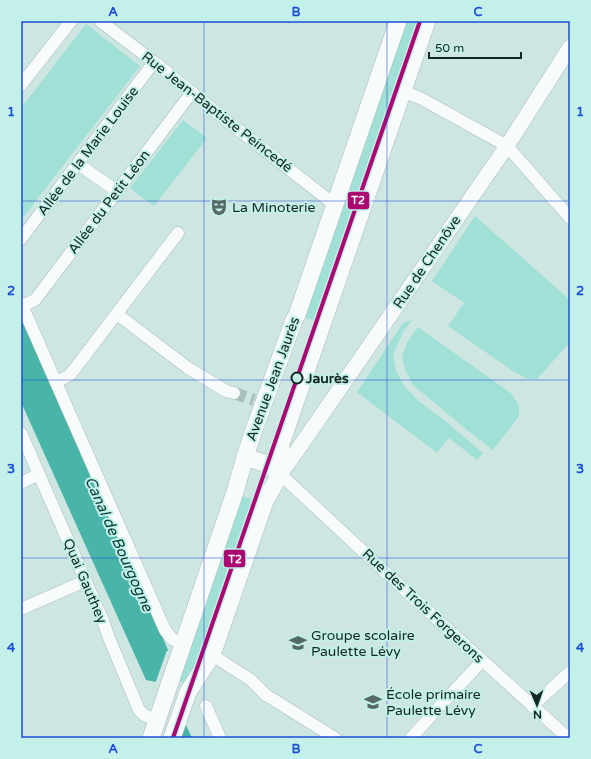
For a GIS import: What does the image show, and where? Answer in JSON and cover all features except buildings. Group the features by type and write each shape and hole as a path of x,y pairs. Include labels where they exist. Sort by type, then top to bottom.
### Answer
{"main road":[{"name":"Avenue Jean Jaurès","path":"151,738 235,492 259,401 294,320 398,21"},
{"name":"Avenue Jean Jaurès","path":"172,738 188,692 212,655 265,500 280,474 281,444 427,21"},
{"path":"245,457 267,464 280,474"}],"street":[{"path":"21,85 72,21"},
{"name":"Rue Jean-Baptiste Peincedé","path":"104,22 227,121 330,201 335,203"},
{"name":"Rue de Chenôve","path":"280,474 507,146 570,47"},
{"name":"Allée de la Marie Louise","path":"21,239 154,62"},
{"path":"403,91 422,99 507,146 570,218"},
{"name":"Allée du Petit Léon","path":"22,305 35,300 192,92"},
{"path":"78,164 117,191"},
{"path":"56,382 70,375 178,233"},
{"path":"22,305 165,630 172,639 183,644"},
{"path":"117,314 188,368 226,391 234,394"},
{"name":"Quai Gauthey","path":"21,433 103,621 139,710 144,715 157,721"},
{"path":"21,483 39,474"},
{"name":"Rue des Trois Forgerons","path":"280,474 410,595 568,738"},
{"path":"21,609 85,581"},
{"path":"212,655 251,680 266,695 335,738"},
{"path":"411,738 482,661"},
{"path":"532,706 570,672"},
{"path":"206,706 220,738"}],"green space":[{"path":"403,21 423,21 319,322 301,316"},
{"path":"86,24 140,66 21,220 21,108"},
{"path":"183,120 207,138 154,206 130,188"},
{"path":"475,216 570,300 570,342 537,379 528,379 513,371 448,326 464,303 432,281"},
{"path":"412,320 403,332 393,354 396,371 403,384 417,400 449,424 483,453 477,460 449,438 437,453 357,392 403,323"},
{"path":"418,327 512,394 519,406 519,416 493,450 413,385 405,369 402,357 407,342"},
{"path":"239,495 258,501 203,660 188,684 176,680"}],"water":[{"name":"Canal de Bourgogne","path":"21,316 168,650 161,670 192,738 181,738 156,682 146,680 21,402"}],"pier":[{"path":"167,650 168,654 163,670 187,722 181,738 179,738 155,684"}],"tunnel":[{"path":"234,393 254,400"}],"transit line":[{"name":"T2","path":"173,738 420,21"}],"place":[{"name":"La Minoterie","path":"219,207"},
{"name":"Jaurès","path":"297,378"},
{"name":"Groupe scolaire Paulette Lévy","path":"298,643"},
{"name":"École primaire Paulette Lévy","path":"373,702"}]}
